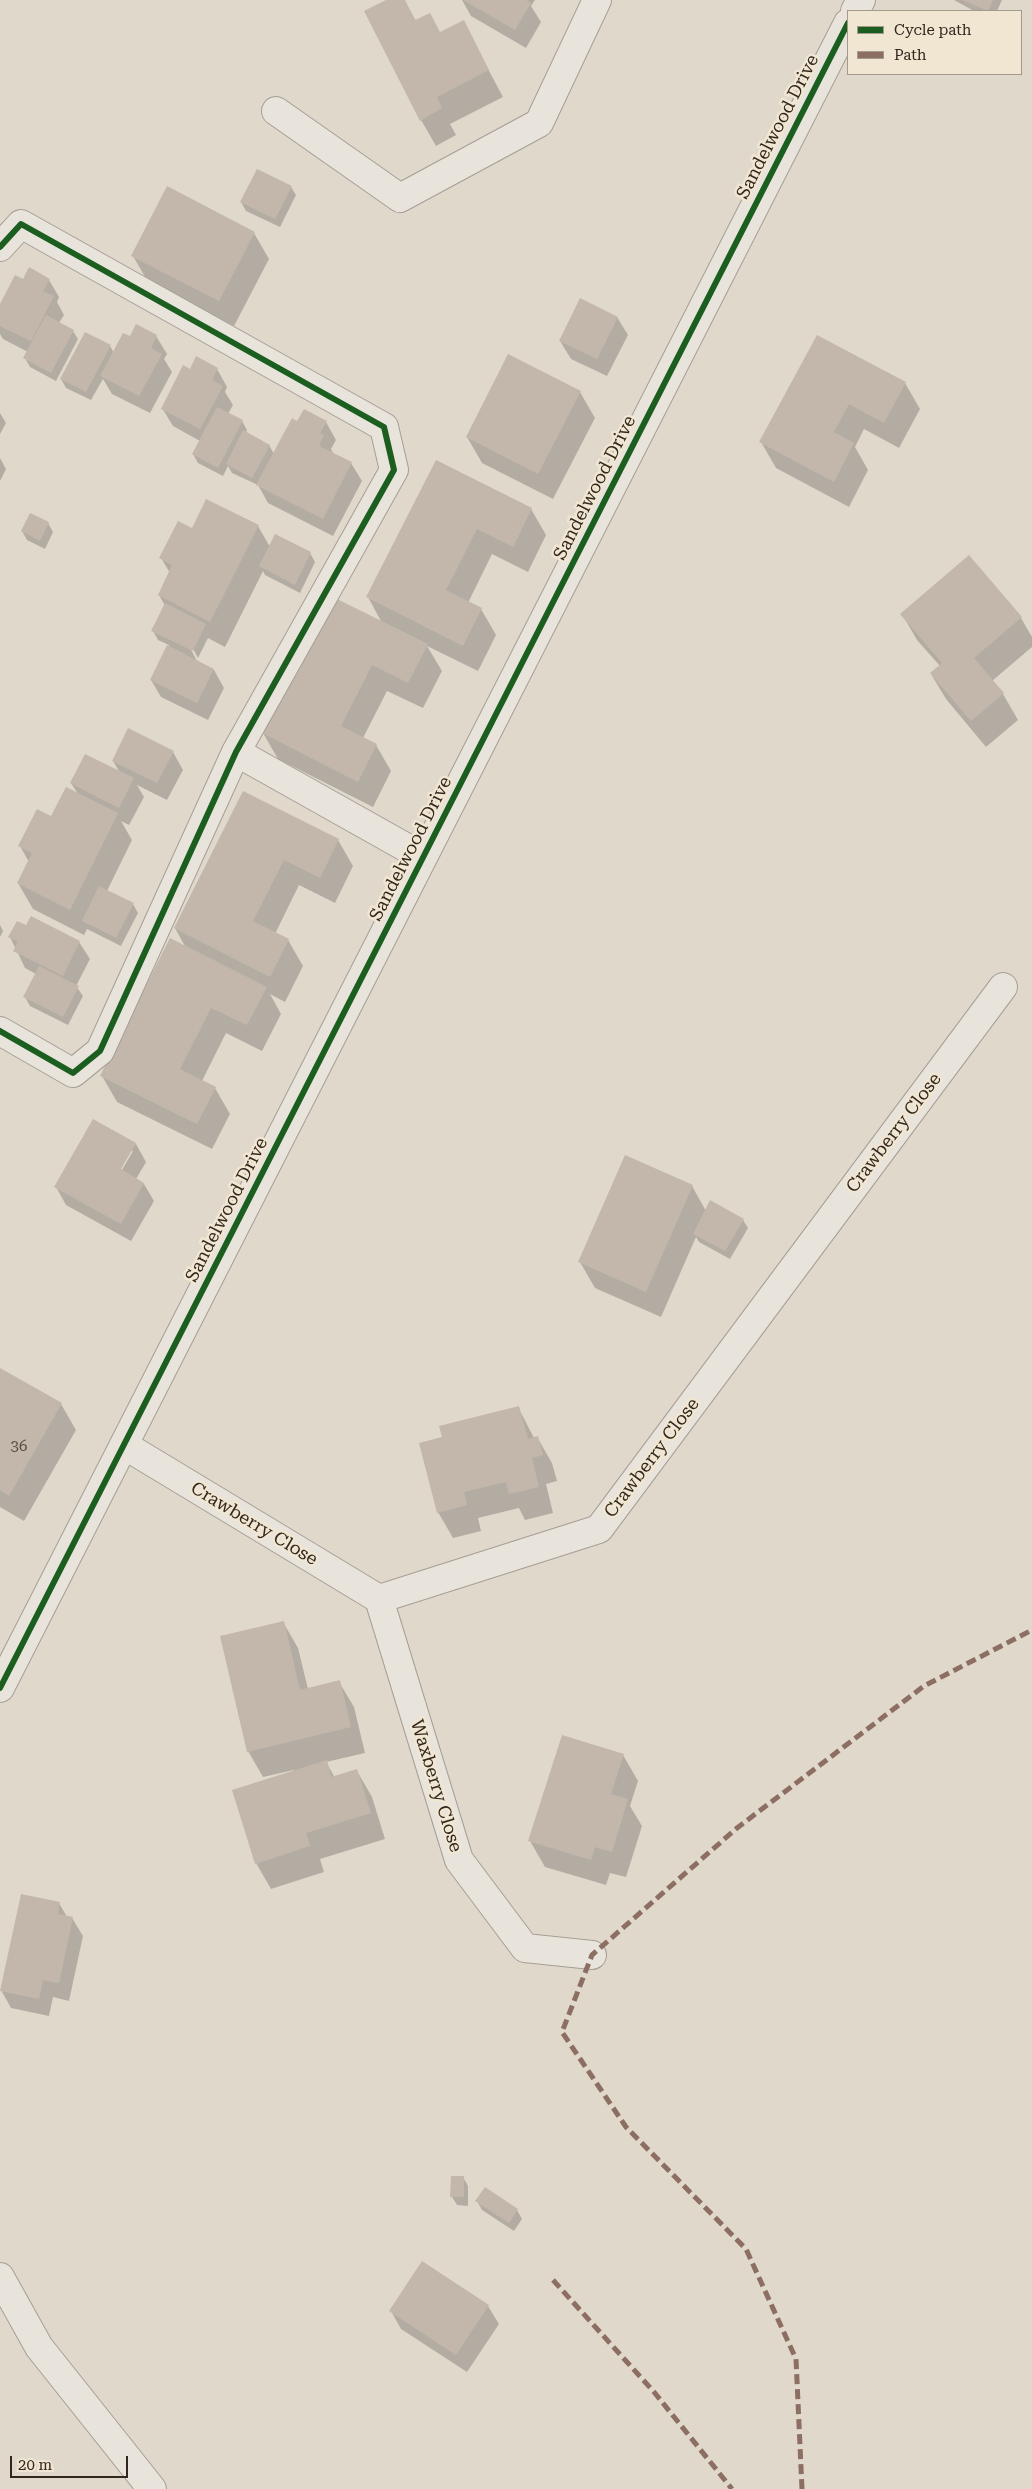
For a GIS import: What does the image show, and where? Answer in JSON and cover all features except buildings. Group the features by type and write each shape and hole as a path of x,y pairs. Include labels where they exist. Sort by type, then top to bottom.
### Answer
{"street":[{"path":"276,111 400,198 539,123 597,0"},
{"name":"Sandelwood Drive","path":"0,1688 847,25"},
{"path":"0,247 21,224 384,427 394,470 236,752 100,1050 74,1072 0,1031"},
{"path":"236,752 424,857"},
{"name":"Crawberry Close","path":"124,1445 379,1599 599,1529 1003,987"},
{"name":"Waxberry Close","path":"379,1599 459,1860 525,1948 592,1955"},
{"path":"0,2277 39,2347 152,2489"}],"marked path":[{"path":"802,2489 796,2359 746,2249 626,2127 562,2032 592,1955 737,1828 924,1686 1032,1630"},
{"path":"553,2280 654,2392 732,2489"}],"cycle path":[{"path":"0,1688 847,25"},
{"path":"0,247 21,224 384,427 394,470 236,752 100,1051 73,1073 0,1031"}]}
